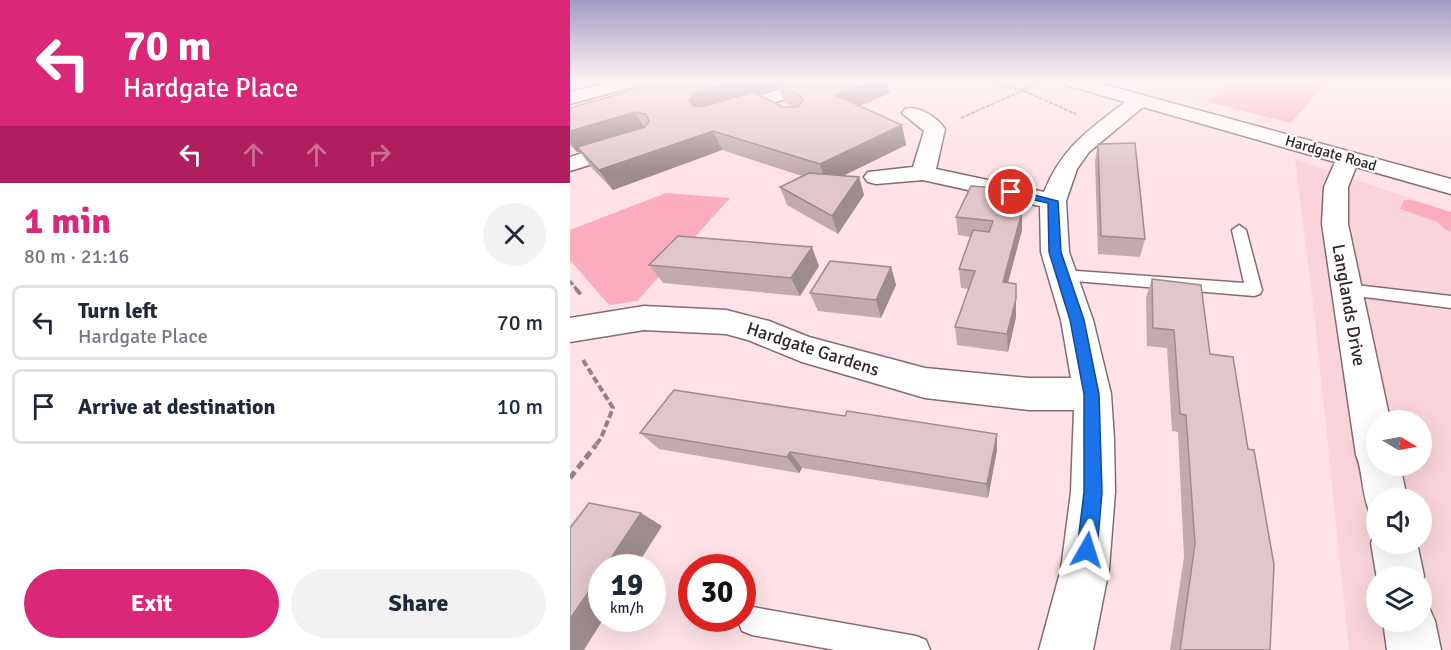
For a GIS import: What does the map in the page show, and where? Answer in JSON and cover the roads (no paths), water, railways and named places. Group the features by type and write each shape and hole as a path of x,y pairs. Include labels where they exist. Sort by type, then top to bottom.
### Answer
{"street":[{"path":"710,118 729,111"},
{"path":"782,111 788,115"},
{"path":"1066,650 1085,569 1091,514 1094,439 1092,394 1077,320 1055,252 1053,201 1065,169 1081,147 1125,111"},
{"name":"Hardgate Road","path":"1180,111 1451,187"},
{"path":"912,113 935,129 923,173"},
{"path":"582,168 647,139"},
{"name":"Langlands Drive","path":"1348,158 1336,187 1335,224 1369,410"},
{"path":"876,177 923,173 1053,201"},
{"name":"Hardgate Gardens","path":"576,344 644,318 726,322 757,330 811,352 925,382 1029,394 1092,394"},
{"path":"1411,632 1414,650"}],"lane":[{"path":"1063,275 1254,290 1239,230"},
{"path":"1347,290 1451,302"},
{"path":"756,622 916,650"}]}
